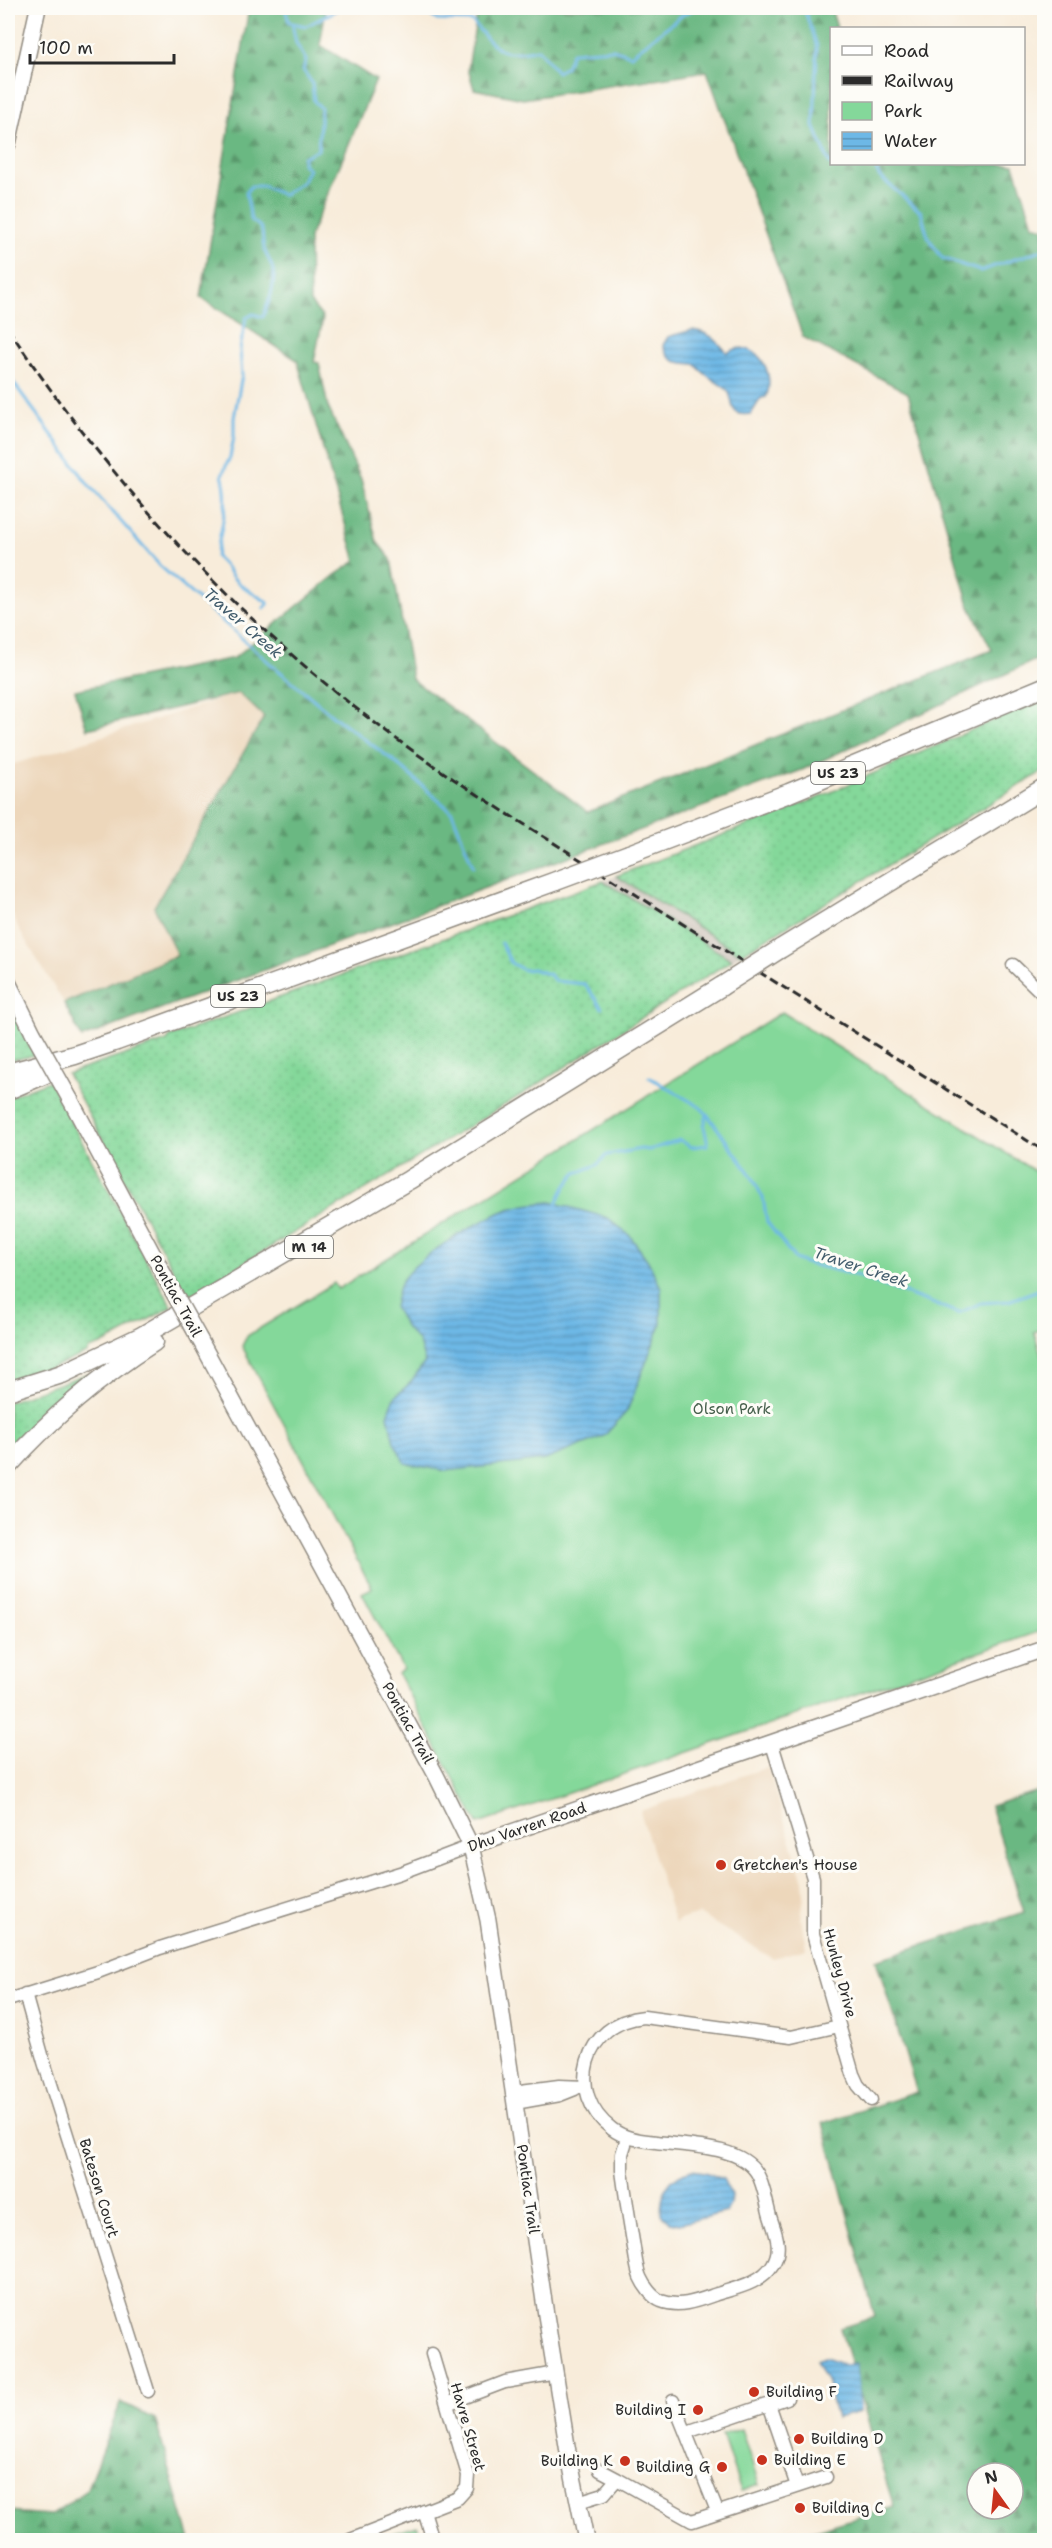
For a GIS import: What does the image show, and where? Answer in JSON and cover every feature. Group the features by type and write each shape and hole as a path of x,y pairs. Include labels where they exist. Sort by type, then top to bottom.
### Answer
{"highway":[{"name":"US 23","path":"8,1073 85,1052 629,854 789,793 1044,687"},
{"path":"8,1391 62,1374 105,1356 409,1180 1044,788"},
{"path":"8,1090 285,987 401,938"},
{"name":"M 14","path":"8,1466 38,1433 122,1363 291,1259 409,1180"}],"main road":[{"path":"8,144 38,8"},
{"name":"Pontiac Trail","path":"8,982 33,1033 447,1796 471,1846 488,1920 556,2373 586,2541"},
{"name":"Dhu Varren Road","path":"471,1846 1044,1649"}],"street":[{"path":"1013,966 1044,995"},
{"name":"Hunley Drive","path":"772,1744 813,1878 813,1934 853,2074 865,2095 871,2100"},
{"name":"Dhu Varren Road","path":"8,2000 98,1972 160,1948 400,1873 471,1846"},
{"name":"Bateson Court","path":"25,1994 44,2062 148,2391"},
{"path":"627,2138 622,2154 622,2170 638,2270 651,2294 667,2302 690,2303 753,2282 768,2271 775,2261 779,2244 760,2180 744,2159 726,2152 627,2138 604,2122 581,2087 588,2057 593,2046 608,2029 633,2018 644,2017 791,2037 839,2026"},
{"path":"514,2098 559,2086 581,2087"},
{"name":"Havre Street","path":"350,2541 458,2498 468,2484 468,2475 432,2354"},
{"path":"447,2404 505,2382 556,2373"},
{"path":"687,2432 787,2398"},
{"path":"673,2401 717,2511"},
{"path":"769,2404 797,2486"},
{"path":"600,2470 693,2521 717,2511 826,2477"},
{"path":"578,2502 604,2494 617,2479"},
{"path":"424,2511 434,2541"}],"shaded area":[{"path":"239,693 264,717 154,907 177,955 64,1003 21,933 8,906 8,766"},
{"path":"616,876 741,954 732,960 603,881"},
{"path":"768,1767 803,1881 801,1919 806,1949 772,1958 699,1914 679,1920 675,1924 640,1811"}],"green space":[{"path":"249,8 326,8 320,45 376,80 309,238 310,302 323,318 314,362 319,363 328,407 361,479 377,542 391,559 412,679 588,812 992,650 969,605 908,393 803,337 707,71 523,99 474,89 468,69 478,8 831,8 837,27 830,27 830,165 1014,165 1033,225 1044,228 1044,656 802,770 82,1038 64,1003 177,955 154,907 264,717 239,693 87,729 75,690 234,658 335,575 356,561 297,360 201,298"},
{"path":"1044,698 1044,771 741,954 616,876 813,800"},
{"path":"603,881 732,960 529,1090 188,1297 67,1074 167,1041 170,1037"},
{"path":"8,1003 35,1055 8,1061"},
{"name":"Olson Park","path":"782,1012 1044,1177 1044,1328 1034,1332 1044,1363 1044,1630 478,1824 398,1674 403,1669 362,1593 372,1588 242,1346 247,1336 334,1283 338,1289"},
{"path":"49,1081 172,1307 101,1345 89,1349 87,1353 51,1368 8,1381 8,1097"},
{"path":"89,1373 46,1411 8,1450 8,1402"},
{"path":"1044,1789 1044,2540 782,2540 894,2507 840,2328 875,2317 823,2123 917,2092 876,1960 1024,1912 990,1806"},
{"path":"121,2402 155,2419 190,2540 8,2540 8,2512 51,2515 86,2491"},
{"path":"741,2429 759,2485 741,2491 722,2435"},
{"path":"417,2526 423,2540 373,2540"}],"water":[{"path":"692,330 712,337 727,353 737,349 746,349 761,359 766,368 769,387 766,397 761,398 751,414 737,413 725,388 695,364 674,361 665,351 663,345 668,337"},
{"path":"551,1202 608,1218 630,1236 648,1261 661,1288 661,1324 627,1411 604,1436 545,1460 445,1471 405,1463 394,1442 388,1415 395,1397 410,1383 425,1362 419,1342 406,1328 394,1307 400,1284 407,1274 431,1253 475,1225 513,1208"},
{"path":"692,2170 723,2179 731,2195 730,2205 726,2212 679,2224 670,2222 661,2214 665,2192 672,2180"},
{"path":"824,2358 845,2365 856,2364 860,2412 836,2418 827,2383 816,2361"}],"waterway":[{"path":"285,8 289,22 292,23"},
{"path":"264,608 268,603 239,584 216,557 225,506 222,475 230,457 234,437 234,418 242,375 240,349 246,318 253,314 263,317 274,280 273,268 264,248 262,229 251,220 246,192 251,186 263,186 283,195 302,182 309,169 303,164 303,157 318,150 321,108 314,101 312,83 303,70 306,60 296,43 292,23 306,26 341,8"},
{"path":"420,8 437,20 472,21 493,45 506,52 538,49 557,72 566,67 572,52 613,49 631,55 685,13 697,8"},
{"path":"804,8 817,46 814,126 830,164"},
{"path":"874,165 879,176 921,212 928,237 942,258 980,271 1044,249"},
{"name":"Traver Creek","path":"8,380 13,382 88,484 160,566 271,664 337,719 394,761 452,812 473,866"},
{"name":"Traver Creek","path":"501,943 511,963 524,970 533,969 550,975 555,981 585,984 602,1008"},
{"name":"Traver Creek","path":"649,1077 700,1107 707,1114 751,1175 763,1198 767,1222 795,1259 855,1275 959,1313 981,1303 1008,1301 1044,1288"},
{"path":"557,1203 565,1187 576,1173 597,1165 607,1155 641,1149 649,1150 680,1140 691,1147 708,1145 704,1126 707,1115"}],"railway":[{"path":"8,328 50,389 96,449 195,563 249,616 363,714 433,765 503,811 1044,1151"}],"place":[{"name":"Gretchen's House","path":"721,1865"},
{"name":"Building F","path":"754,2392"},
{"name":"Building I","path":"698,2410"},
{"name":"Building D","path":"799,2439"},
{"name":"Building E","path":"762,2460"},
{"name":"Building K","path":"625,2461"},
{"name":"Building G","path":"722,2467"},
{"name":"Building C","path":"800,2508"}]}
